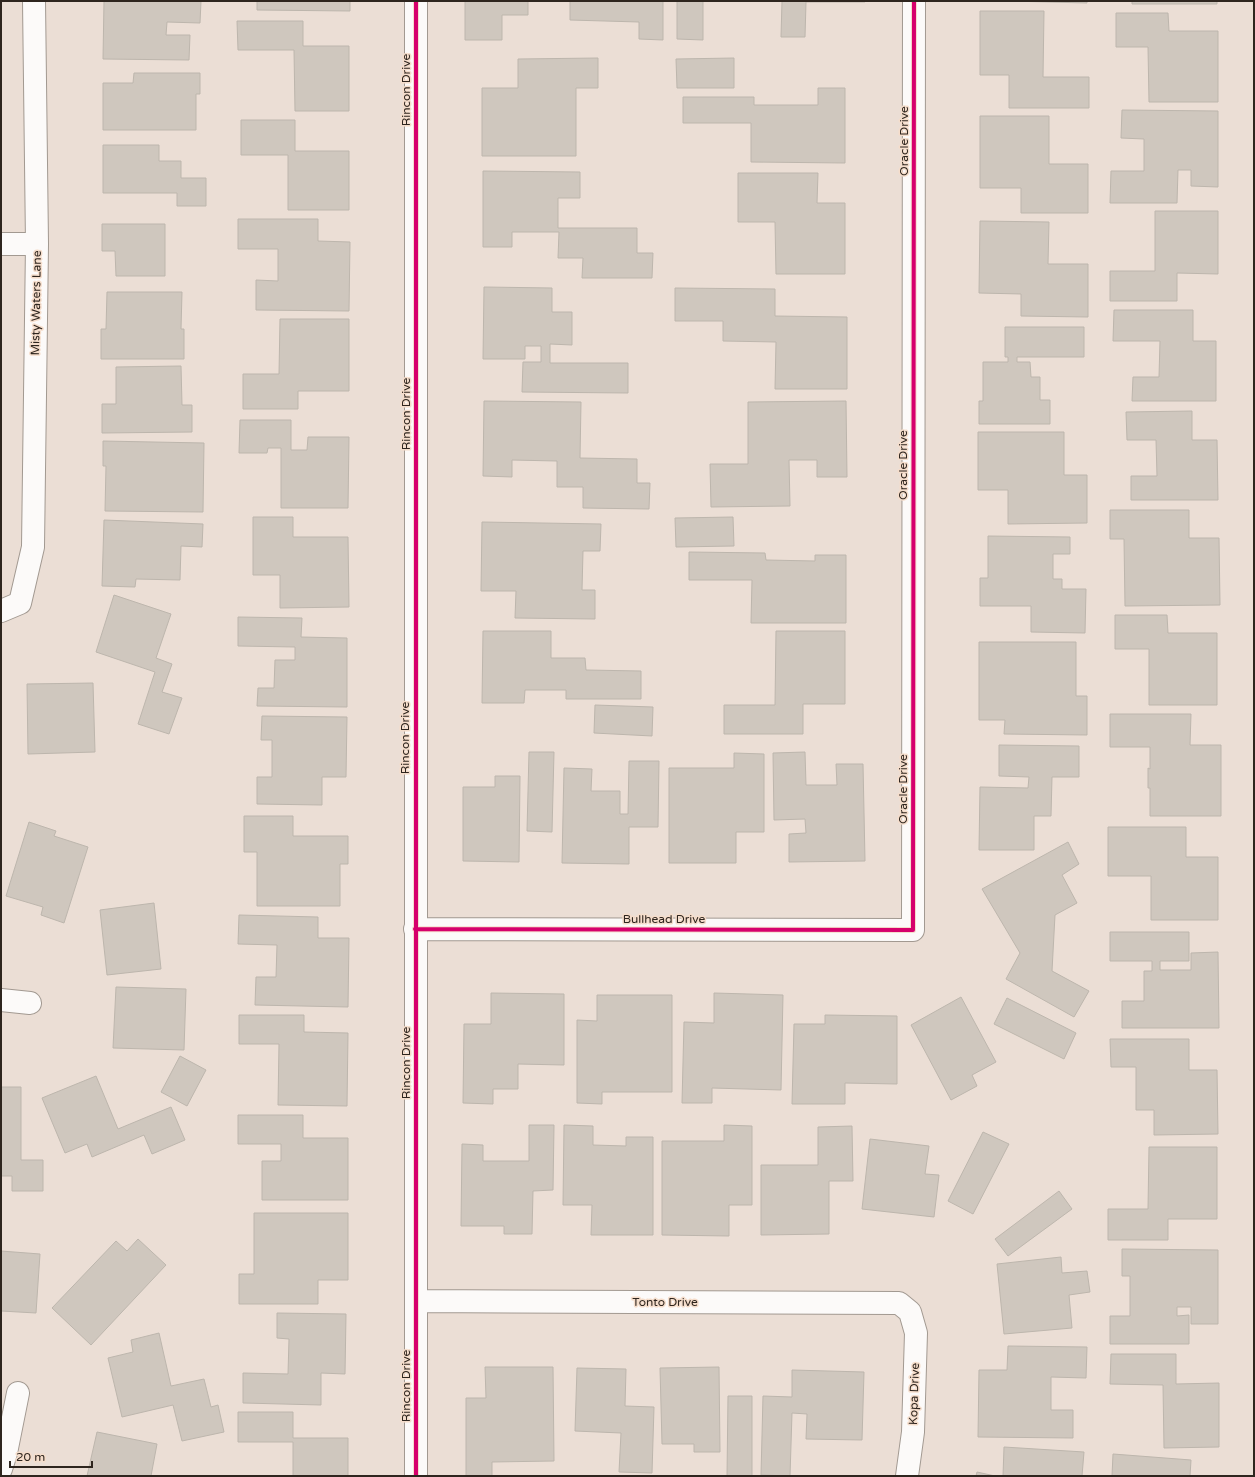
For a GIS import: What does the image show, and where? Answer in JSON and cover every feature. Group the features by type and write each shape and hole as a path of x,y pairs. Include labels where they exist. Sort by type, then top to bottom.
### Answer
{"street":[{"name":"Misty Waters Lane","path":"11,607 34,547 36,244 34,1"},
{"name":"Rincon Drive","path":"416,1 416,1476"},
{"name":"Oracle Drive","path":"913,930 914,1"},
{"path":"1,244 36,244"},
{"name":"Bullhead Drive","path":"415,929 913,930"},
{"path":"1,1000 30,1003"},
{"name":"Tonto Drive","path":"416,1301 899,1303 910,1312"},
{"name":"Kopa Drive","path":"907,1476 913,1432 916,1333 910,1312"},
{"path":"1,1469 6,1454 18,1393"}],"building":[{"path":"104,1 201,1 200,23 167,22 166,35 190,35 189,60 103,59"},
{"path":"257,1 350,1 350,11 257,10"},
{"path":"465,1 528,1 528,15 502,15 502,40 465,40"},
{"path":"570,1 663,1 663,40 639,39 639,22 570,20"},
{"path":"677,1 703,1 703,40 677,39"},
{"path":"782,1 865,2 806,2 805,37 781,37"},
{"path":"1009,1 1087,1 1087,3"},
{"path":"1132,1 1217,1 1217,4 1132,4"},
{"path":"980,11 1044,11 1043,77 1089,77 1089,108 1009,108 1009,75 980,75"},
{"path":"1116,13 1168,13 1169,31 1218,31 1218,102 1149,102 1148,47 1116,47"},
{"path":"237,21 303,21 303,46 349,46 349,111 295,111 294,50 238,50"},
{"path":"598,58 598,88 576,88 576,156 482,156 482,88 518,88 518,59"},
{"path":"734,58 734,88 677,88 676,59"},
{"path":"134,73 200,73 200,94 196,94 196,130 103,130 103,83 133,83"},
{"path":"818,88 845,88 845,163 751,162 751,123 683,123 683,97 754,97 754,105 818,105"},
{"path":"1122,110 1218,111 1218,187 1191,186 1191,170 1178,170 1177,203 1110,203 1111,171 1144,171 1144,139 1121,138"},
{"path":"980,116 1049,116 1049,164 1088,164 1088,213 1021,213 1021,188 980,188"},
{"path":"241,120 295,120 295,151 349,151 349,210 288,210 288,155 241,155"},
{"path":"103,145 159,145 159,161 181,161 181,178 206,178 206,206 177,206 177,193 103,193"},
{"path":"483,171 580,172 580,198 558,198 558,228 637,228 637,253 653,253 652,278 582,278 583,258 558,258 559,232 512,232 512,247 483,247"},
{"path":"738,173 818,173 817,203 845,203 845,274 776,274 775,222 738,222"},
{"path":"1155,211 1218,211 1218,274 1177,273 1177,301 1110,301 1110,271 1155,271"},
{"path":"238,219 318,219 318,241 350,242 349,311 256,310 256,280 278,281 278,249 238,249"},
{"path":"980,221 1049,222 1048,264 1088,264 1088,317 1021,316 1021,294 979,293"},
{"path":"102,224 165,224 165,276 116,276 115,251 102,251"},
{"path":"484,287 552,288 552,312 572,312 572,345 550,344 550,363 628,363 628,393 522,392 523,362 541,362 541,346 525,346 525,359 483,359"},
{"path":"675,288 775,289 775,316 847,317 847,389 775,389 776,342 723,341 723,321 675,321"},
{"path":"107,292 182,292 181,329 184,329 184,359 101,359 101,329 106,329"},
{"path":"1114,310 1193,310 1193,341 1216,341 1216,401 1132,401 1133,377 1159,377 1160,341 1113,341"},
{"path":"280,319 349,319 349,391 298,391 298,409 243,409 243,374 279,374"},
{"path":"1005,327 1084,327 1084,357 1017,357 1017,362 1030,362 1031,377 1040,377 1040,400 1050,400 1050,424 979,424 979,401 983,401 983,362 1008,362 1008,357 1005,357"},
{"path":"181,366 182,405 192,405 192,432 102,433 102,404 116,404 116,367"},
{"path":"484,401 581,402 580,458 637,459 637,483 650,483 649,509 583,508 583,487 557,487 557,461 512,460 512,477 483,476"},
{"path":"846,401 847,477 817,477 817,460 789,460 790,506 711,507 710,464 748,464 748,402"},
{"path":"1192,411 1192,440 1217,440 1218,500 1131,500 1131,476 1157,476 1156,440 1127,440 1126,412"},
{"path":"240,420 291,420 291,450 307,450 308,437 349,437 348,508 281,508 281,448 268,448 267,453 239,453"},
{"path":"978,432 1064,432 1064,475 1087,475 1087,523 1008,524 1008,490 978,490"},
{"path":"103,441 204,443 203,512 105,511 106,466 103,466"},
{"path":"1110,510 1189,510 1189,538 1219,538 1220,605 1125,606 1124,539 1110,539"},
{"path":"253,517 293,517 293,537 348,537 349,607 280,608 280,575 253,575"},
{"path":"733,517 734,546 676,547 675,518"},
{"path":"104,520 203,524 202,547 181,546 180,580 136,579 135,587 102,586"},
{"path":"482,522 601,524 600,551 583,551 582,590 595,590 595,619 515,618 516,591 481,591"},
{"path":"988,536 1070,537 1070,554 1053,554 1053,579 1062,579 1062,589 1086,589 1085,633 1031,632 1031,606 980,606 980,578 988,578"},
{"path":"689,552 765,553 766,560 815,561 815,555 846,555 846,623 751,623 752,580 689,580"},
{"path":"114,595 171,614 156,658 172,664 162,692 182,698 169,734 138,724 155,672 96,652"},
{"path":"1115,615 1167,615 1168,633 1217,633 1217,705 1149,705 1149,649 1115,649"},
{"path":"238,617 302,618 301,637 347,638 347,707 257,706 258,688 274,688 275,660 295,660 295,647 238,646"},
{"path":"483,631 551,631 551,658 585,658 586,670 641,671 641,699 566,699 566,690 525,690 524,703 482,703"},
{"path":"776,631 845,631 845,704 803,704 803,734 724,734 724,705 775,705"},
{"path":"979,642 1076,642 1076,696 1087,696 1087,735 1004,734 1005,720 979,720"},
{"path":"93,683 95,752 28,754 27,684"},
{"path":"595,705 653,707 652,736 594,733"},
{"path":"1110,714 1191,714 1190,745 1221,745 1221,816 1150,816 1148,768 1150,769 1150,747 1110,747"},
{"path":"262,716 347,717 346,777 322,777 322,805 257,804 257,777 272,777 272,740 261,740"},
{"path":"999,745 1079,746 1079,777 1052,777 1051,816 1034,816 1034,850 979,850 980,787 1028,788 1029,777 999,776"},
{"path":"529,752 554,752 552,832 527,831"},
{"path":"805,752 806,785 837,785 836,764 863,764 865,861 789,862 789,834 806,833 805,819 774,820 773,753"},
{"path":"734,753 764,754 764,832 736,832 736,863 669,863 669,768 734,768"},
{"path":"629,761 659,761 658,827 629,827 629,864 562,863 564,768 592,769 591,791 620,791 620,814 628,814"},
{"path":"495,776 520,776 519,862 463,861 463,787 495,787"},
{"path":"244,816 293,816 293,836 348,836 348,864 340,864 340,906 257,906 257,852 244,852"},
{"path":"29,822 56,831 54,836 88,847 64,923 41,915 43,907 6,896"},
{"path":"1108,827 1186,827 1186,857 1218,857 1218,920 1151,920 1151,876 1108,876"},
{"path":"1068,842 1079,864 1062,875 1077,903 1055,915 1052,971 1089,991 1074,1017 1006,979 1020,953 982,889"},
{"path":"154,903 161,969 107,975 100,910"},
{"path":"239,915 318,917 318,938 349,938 348,1007 255,1005 256,977 276,977 277,945 238,944"},
{"path":"1110,932 1189,932 1189,961 1160,961 1160,970 1191,970 1191,953 1218,952 1219,1028 1122,1028 1122,1001 1144,1001 1144,971 1152,971 1152,961 1110,961"},
{"path":"116,987 186,989 184,1050 113,1048"},
{"path":"491,993 564,994 564,1065 518,1064 518,1089 493,1089 493,1104 463,1103 464,1024 491,1024"},
{"path":"714,993 783,995 781,1090 712,1088 712,1103 682,1103 684,1022 714,1023"},
{"path":"597,995 672,995 672,1092 602,1092 602,1104 577,1103 577,1020 597,1021"},
{"path":"961,997 996,1062 972,1075 977,1086 951,1100 911,1025"},
{"path":"1007,998 1076,1033 1064,1059 994,1024"},
{"path":"239,1015 304,1015 304,1032 348,1033 347,1106 278,1105 279,1044 239,1044"},
{"path":"825,1015 897,1016 897,1084 845,1083 845,1104 792,1104 794,1024 825,1024"},
{"path":"1110,1039 1189,1039 1189,1070 1217,1070 1218,1134 1154,1135 1154,1110 1136,1110 1136,1067 1111,1067"},
{"path":"180,1056 206,1070 187,1106 161,1092"},
{"path":"96,1076 118,1129 171,1107 185,1140 152,1154 144,1135 92,1157 87,1144 65,1153 42,1098"},
{"path":"1,1087 21,1087 21,1160 43,1160 43,1191 12,1191 12,1176 1,1176"},
{"path":"238,1115 303,1115 303,1138 348,1138 348,1200 262,1200 262,1161 281,1161 281,1144 238,1144"},
{"path":"529,1125 554,1125 553,1190 533,1191 532,1234 504,1234 504,1226 461,1226 462,1144 483,1145 483,1161 529,1161"},
{"path":"564,1125 593,1126 593,1145 626,1146 626,1137 653,1137 653,1235 591,1235 592,1205 563,1205"},
{"path":"724,1125 752,1126 752,1205 729,1205 729,1236 662,1235 662,1141 724,1141"},
{"path":"852,1126 853,1181 829,1181 829,1234 761,1235 761,1165 818,1165 818,1127"},
{"path":"983,1132 1009,1144 973,1214 948,1201"},
{"path":"870,1139 929,1146 925,1174 939,1175 934,1217 862,1209"},
{"path":"1149,1147 1217,1147 1217,1219 1168,1219 1168,1240 1108,1240 1108,1209 1148,1209"},
{"path":"1059,1191 1072,1209 1008,1256 995,1239"},
{"path":"254,1213 348,1213 348,1280 318,1280 318,1304 239,1304 239,1274 254,1274"},
{"path":"138,1239 166,1265 91,1345 52,1308 116,1241 127,1251"},
{"path":"1122,1249 1218,1250 1218,1324 1191,1324 1191,1307 1177,1307 1177,1316 1189,1315 1189,1344 1110,1344 1110,1316 1130,1316 1130,1276 1122,1276"},
{"path":"1,1251 40,1254 36,1313 1,1311"},
{"path":"1061,1257 1062,1273 1087,1271 1090,1292 1069,1295 1072,1328 1004,1334 997,1264"},
{"path":"277,1313 346,1314 345,1374 321,1373 321,1405 243,1403 243,1373 288,1374 289,1339 277,1338"},
{"path":"159,1333 171,1386 204,1379 211,1407 218,1405 224,1432 182,1441 173,1405 122,1417 108,1358 133,1352 131,1340"},
{"path":"1008,1346 1087,1347 1086,1378 1051,1377 1051,1410 1073,1410 1073,1438 978,1437 979,1370 1007,1370"},
{"path":"1111,1354 1176,1354 1176,1384 1219,1383 1219,1447 1164,1448 1163,1385 1110,1384"},
{"path":"485,1367 553,1367 554,1461 492,1462 492,1476 466,1476 466,1398 486,1398"},
{"path":"719,1367 720,1452 694,1452 694,1444 662,1444 660,1368"},
{"path":"577,1368 626,1369 625,1406 654,1407 652,1473 619,1472 621,1433 575,1431"},
{"path":"792,1370 864,1372 862,1440 806,1439 807,1414 792,1413 790,1476 761,1475 763,1396 792,1397"},
{"path":"728,1396 752,1396 752,1476 727,1476"},
{"path":"238,1412 293,1412 293,1438 348,1438 348,1476 293,1476 293,1442 238,1442"},
{"path":"97,1432 157,1444 151,1476 87,1476"},
{"path":"1004,1447 1084,1452 1082,1476 1003,1476"},
{"path":"1113,1454 1191,1460 1190,1476 1112,1476"},
{"path":"977,1472 995,1476 976,1476"}],"cycle path":[{"path":"416,1 416,1476"},
{"path":"415,929 913,930 914,1"}]}
